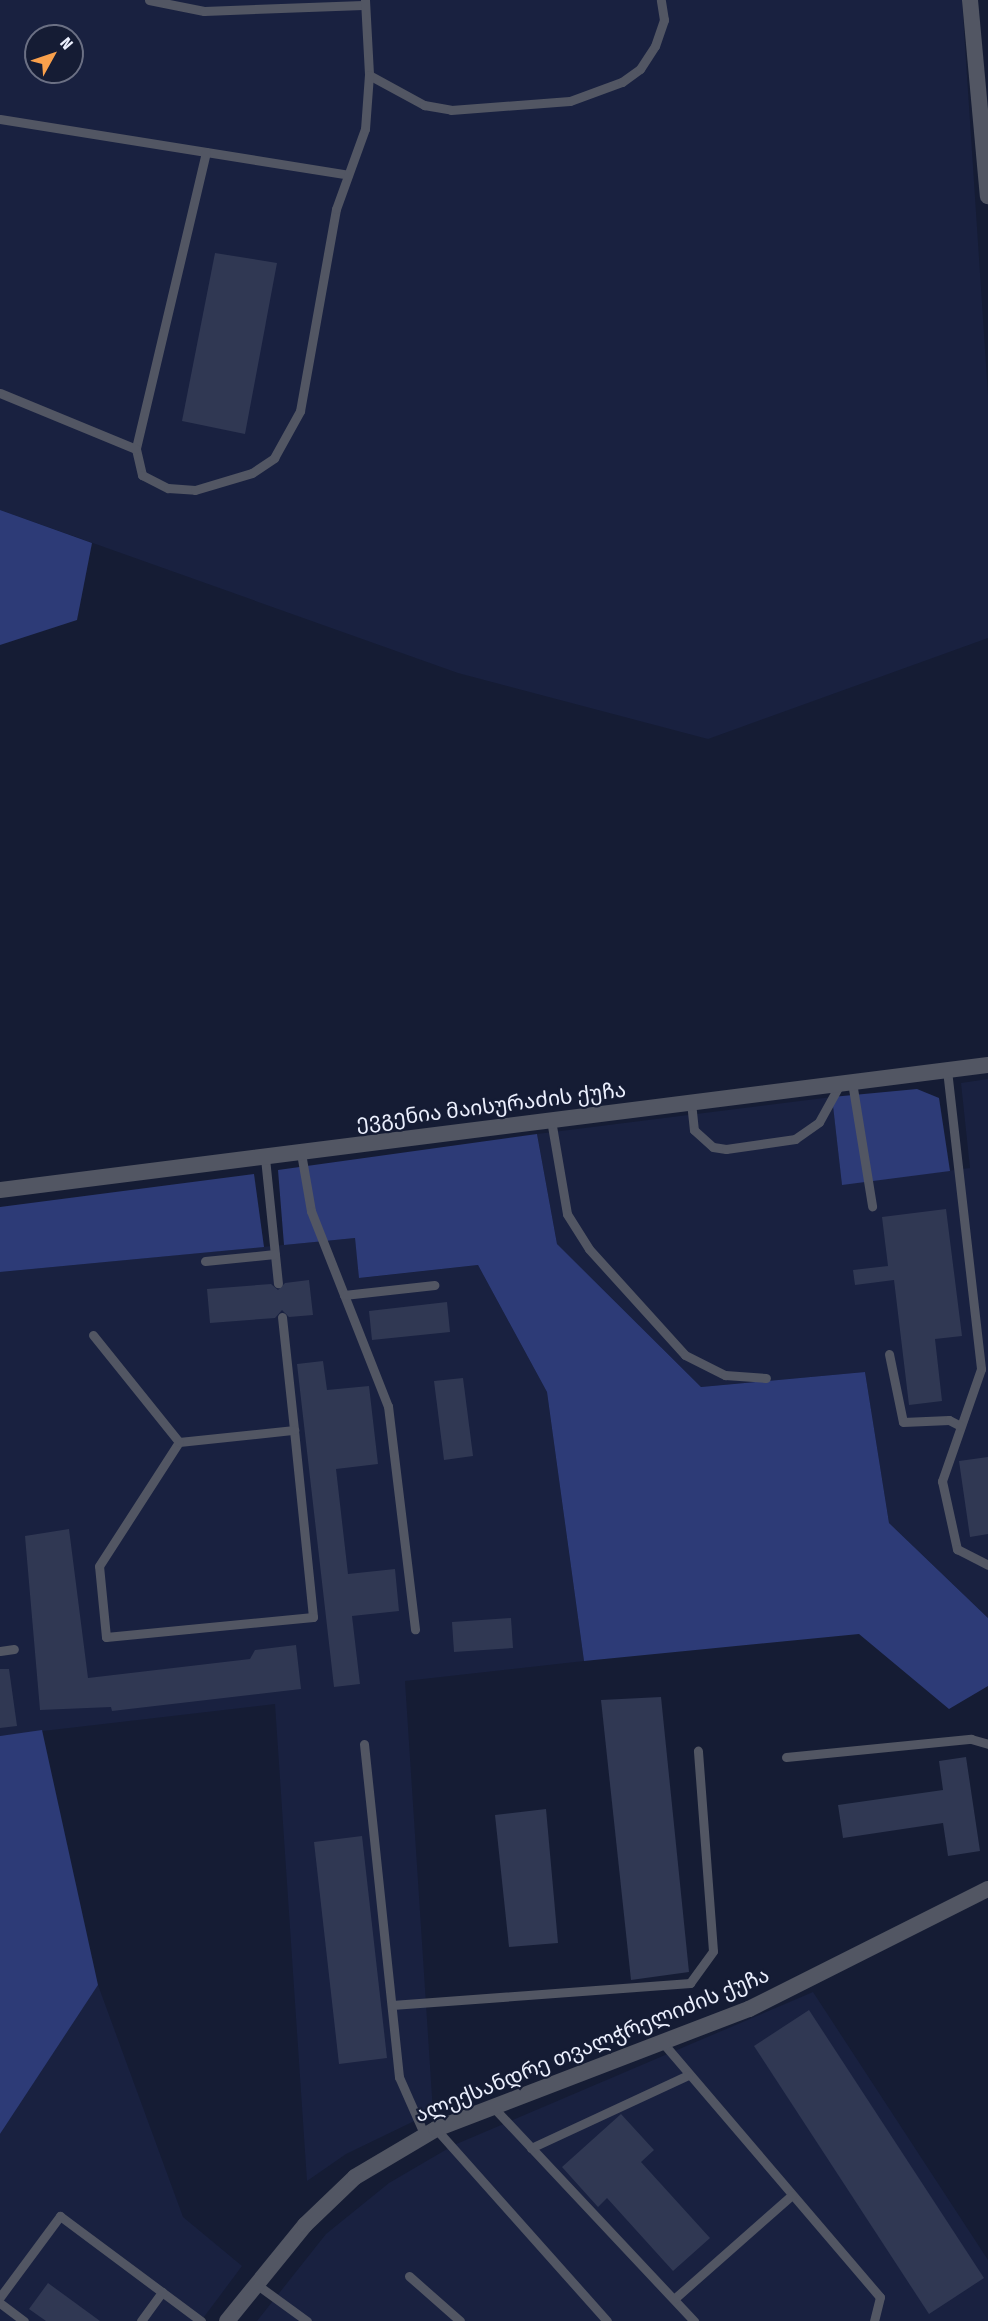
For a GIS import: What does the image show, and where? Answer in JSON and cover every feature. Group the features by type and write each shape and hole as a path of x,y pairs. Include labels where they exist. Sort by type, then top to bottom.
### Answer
{"street":[{"path":"970,0 988,196"},
{"name":"ევგენია მაისურაძის ქუჩა","path":"0,1191 988,1065"},
{"name":"ალექსანდრე თვალჭრელიძის ქუჩა","path":"235,2318 256,2284 355,2177 430,2132 748,2009 988,1889"}],"lane":[{"path":"149,0 180,4 364,2 369,75 365,129 336,209 300,411 274,458 252,473 195,490 168,488 142,475 136,449 206,152"},
{"path":"369,75 424,105 451,110 570,101 622,82 640,69 664,20 661,0"},
{"path":"0,119 348,175"},
{"path":"0,393 136,449"},
{"path":"947,1070 984,1352 976,1396 962,1426 942,1481 951,1536 957,1549 988,1565"},
{"path":"691,1102 694,1130 713,1147 726,1149 795,1139 819,1122 846,1083"},
{"path":"846,1083 872,1206"},
{"path":"551,1120 567,1214 589,1249 685,1355 725,1375 766,1378"},
{"path":"301,1154 311,1211 388,1406 415,1629"},
{"path":"266,1158 278,1283"},
{"path":"205,1262 275,1254"},
{"path":"344,1295 434,1285"},
{"path":"179,1442 99,1566 106,1637 313,1617 282,1317"},
{"path":"93,1335 179,1442"},
{"path":"889,1354 903,1422 949,1420 962,1426"},
{"path":"179,1442 294,1430"},
{"path":"0,1651 14,1649"},
{"path":"786,1757 971,1739 988,1744"},
{"path":"364,1744 399,2077 430,2132 607,2321"},
{"path":"392,2005 690,1983 713,1951 698,1751"},
{"path":"663,2043 880,2297 874,2321"},
{"path":"531,2148 688,2075"},
{"path":"493,2107 694,2321"},
{"path":"674,2300 792,2195"},
{"path":"0,2297 60,2216 201,2321"},
{"path":"409,2276 460,2321"},
{"path":"256,2284 307,2321"},
{"path":"141,2321 162,2292"},
{"path":"0,2303 24,2321"}],"shaded area":[{"path":"0,0 962,0 988,395 988,638 708,739 458,673 0,510"},
{"path":"0,510 92,543 77,620 0,645"},
{"path":"988,1079 988,1618 889,1523 865,1372 701,1387 557,1244 537,1134 832,1097 842,1184 970,1168 961,1083"},
{"path":"917,1089 939,1098 950,1171 842,1185 832,1097"},
{"path":"537,1134 557,1244 701,1387 865,1372 889,1523 988,1618 988,1686 949,1709 859,1634 584,1661 547,1392 478,1265 359,1278 355,1238 284,1245 278,1170"},
{"path":"254,1174 264,1247 0,1272 0,1207"},
{"path":"355,1238 360,1278 478,1265 547,1392 584,1661 405,1681 433,2112 346,2154 307,2181 275,1704 0,1736 0,1272"},
{"path":"42,1730 98,1985 0,2134 0,1736"},
{"path":"98,1985 183,2217 242,2266 201,2321 0,2321 0,2134"},
{"path":"813,1992 988,2260 988,2321 257,2321 326,2234 389,2183 454,2145"}],"building":[{"path":"215,253 277,263 245,434 182,421"},
{"path":"946,1209 962,1336 935,1339 942,1401 909,1405 894,1280 855,1285 853,1270 888,1266 882,1217"},
{"path":"309,1280 313,1315 289,1317 282,1310 275,1318 210,1323 207,1289 271,1284 278,1290 285,1283"},
{"path":"447,1302 450,1332 372,1340 369,1311"},
{"path":"323,1361 327,1390 369,1386 378,1464 336,1469 348,1574 395,1569 399,1611 352,1616 360,1684 334,1687 297,1364"},
{"path":"463,1378 473,1456 444,1460 434,1381"},
{"path":"988,1457 988,1534 970,1537 959,1461"},
{"path":"69,1529 88,1678 250,1659 255,1650 296,1645 301,1689 112,1711 111,1707 40,1710 25,1536"},
{"path":"511,1618 513,1648 454,1652 452,1622"},
{"path":"0,1669 9,1669 17,1726 0,1728"},
{"path":"661,1697 689,1972 631,1980 601,1700"},
{"path":"966,1757 980,1851 948,1856 943,1823 843,1838 838,1805 943,1790 939,1761"},
{"path":"546,1809 558,1943 509,1947 495,1815"},
{"path":"362,1836 387,2058 339,2064 314,1842"},
{"path":"809,2010 984,2278 929,2314 754,2046"},
{"path":"621,2114 654,2150 641,2162 710,2238 673,2271 607,2198 598,2207 562,2167"},
{"path":"48,2283 100,2321 46,2321 29,2309"}]}
